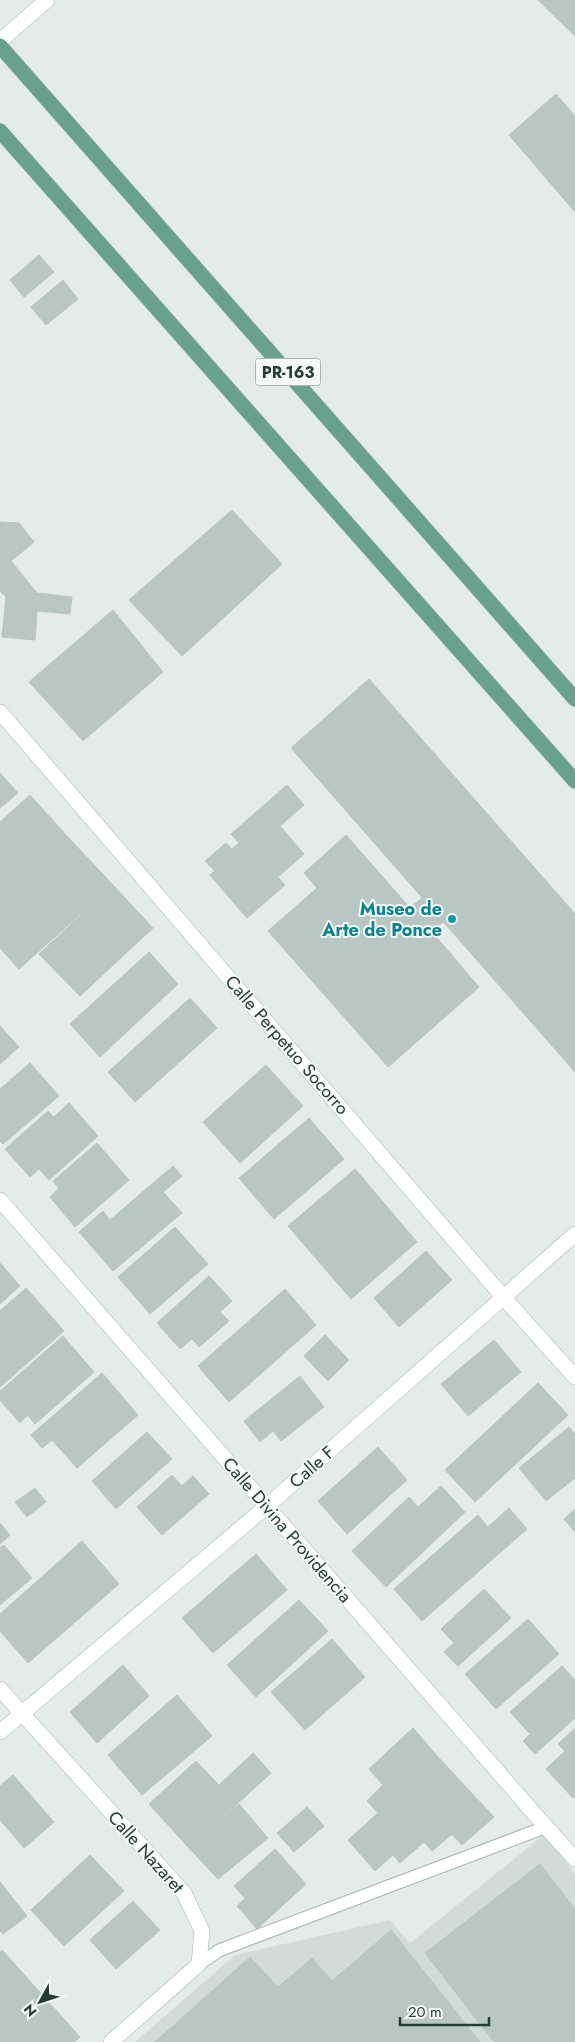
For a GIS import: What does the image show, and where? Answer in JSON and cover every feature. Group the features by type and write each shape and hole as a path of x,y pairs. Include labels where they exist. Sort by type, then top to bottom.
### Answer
{"main road":[{"name":"PR-163","path":"0,46 575,699"},
{"name":"PR-163","path":"0,131 575,781"}],"street":[{"path":"0,42 47,0"},
{"name":"Calle Perpetuo Socorro","path":"0,712 504,1298 575,1377"},
{"name":"Calle Divina Providencia","path":"0,1200 575,1859"},
{"name":"Calle F","path":"0,1732 267,1506 575,1234"},
{"name":"Calle Nazaret","path":"0,1689 184,1894 202,1931 199,1964"},
{"path":"111,2042 199,1964"}],"lane":[{"path":"199,1964 220,1950 546,1827"}],"shaded area":[{"path":"545,1834 575,1874 575,2042 135,2042 235,1955 390,1920 410,1943"}],"building":[{"path":"538,0 575,0 575,36"},
{"path":"556,94 575,116 575,212 509,135"},
{"path":"39,255 54,272 24,297 10,280"},
{"path":"63,280 78,299 46,325 31,307"},
{"path":"232,510 282,564 182,656 129,600"},
{"path":"0,522 19,523 34,542 11,561 37,593 72,597 70,614 37,611 35,640 2,637 6,597 0,591"},
{"path":"113,610 163,672 83,741 29,682"},
{"path":"369,679 575,914 575,1072 291,748"},
{"path":"0,773 18,793 0,808"},
{"path":"287,785 304,805 280,826 304,854 278,877 285,885 247,918 210,875 215,871 205,861 226,843 232,849 239,843 231,834"},
{"path":"30,795 67,836 0,896 0,822"},
{"path":"346,835 410,908 422,898 443,922 432,932 479,987 388,1067 268,931 317,888 304,873"},
{"path":"67,836 113,885 19,969 0,948 0,896"},
{"path":"113,885 153,928 80,996 39,954"},
{"path":"149,952 178,984 100,1057 70,1024"},
{"path":"190,998 217,1028 135,1102 108,1072"},
{"path":"0,1026 19,1047 0,1064"},
{"path":"30,1063 59,1096 3,1144 0,1141 0,1089"},
{"path":"266,1065 303,1106 240,1163 203,1122"},
{"path":"69,1103 98,1136 49,1180 39,1169 30,1177 5,1149 48,1111 54,1117"},
{"path":"309,1118 344,1159 274,1219 239,1178"},
{"path":"97,1143 129,1180 75,1227 50,1197 59,1188 53,1181"},
{"path":"173,1166 182,1176 163,1192 182,1213 113,1271 79,1232 103,1211 110,1220"},
{"path":"355,1169 417,1242 351,1299 288,1226"},
{"path":"175,1227 208,1264 150,1314 118,1277"},
{"path":"426,1251 452,1280 399,1327 374,1298"},
{"path":"0,1263 20,1286 0,1304"},
{"path":"209,1276 232,1301 220,1312 229,1321 199,1347 192,1339 180,1349 157,1323"},
{"path":"26,1288 64,1331 0,1387 0,1311"},
{"path":"285,1289 316,1325 229,1402 198,1366"},
{"path":"325,1335 349,1360 328,1381 304,1356"},
{"path":"63,1336 94,1372 35,1424 28,1415 20,1423 0,1400 0,1391"},
{"path":"494,1340 521,1372 468,1416 441,1384"},
{"path":"102,1373 138,1415 77,1468 52,1440 42,1448 31,1435"},
{"path":"300,1376 324,1407 281,1441 273,1431 260,1442 244,1421"},
{"path":"538,1383 568,1415 475,1502 445,1470"},
{"path":"569,1427 575,1434 575,1478 546,1501 519,1468"},
{"path":"147,1432 172,1459 116,1509 92,1481"},
{"path":"378,1447 407,1480 347,1534 318,1501"},
{"path":"172,1475 182,1486 193,1476 209,1494 162,1535 137,1507"},
{"path":"441,1486 465,1512 386,1587 352,1551 409,1497 418,1507"},
{"path":"35,1488 46,1502 27,1517 15,1502"},
{"path":"509,1508 527,1529 422,1621 394,1589 478,1515 488,1527"},
{"path":"575,1509 575,1532 564,1519"},
{"path":"0,1523 10,1535 0,1544"},
{"path":"82,1541 119,1584 28,1663 0,1631 0,1614"},
{"path":"4,1545 32,1578 0,1605 0,1548"},
{"path":"256,1554 287,1590 213,1653 182,1618"},
{"path":"484,1589 511,1618 458,1666 444,1652 454,1643 441,1629"},
{"path":"299,1600 328,1631 256,1697 227,1665"},
{"path":"528,1619 559,1654 496,1709 465,1674"},
{"path":"332,1639 365,1677 305,1730 271,1692"},
{"path":"123,1665 149,1696 97,1743 70,1712"},
{"path":"562,1666 575,1680 575,1718 535,1754 523,1741 530,1734 510,1712"},
{"path":"177,1695 212,1736 142,1795 108,1755"},
{"path":"413,1728 439,1758 378,1813 367,1801 383,1785 369,1769"},
{"path":"575,1728 575,1796 573,1798 546,1769 565,1751 558,1744"},
{"path":"253,1753 271,1773 189,1848 149,1804 196,1761 219,1785"},
{"path":"439,1758 494,1817 462,1845 452,1834 432,1851 424,1842 400,1863 393,1855 375,1871 348,1840"},
{"path":"13,1775 54,1822 24,1848 0,1820 0,1786"},
{"path":"239,1804 268,1838 218,1879 189,1848"},
{"path":"307,1807 324,1826 294,1852 277,1833"},
{"path":"275,1849 306,1884 257,1929 237,1906 245,1898 234,1886"},
{"path":"90,1855 124,1891 64,1946 31,1910"},
{"path":"540,1864 575,1909 575,2042 494,2042 425,1953"},
{"path":"0,1882 27,1916 3,1934 0,1931"},
{"path":"133,1901 160,1930 116,1969 90,1940"},
{"path":"391,1930 480,2042 155,2042 250,1957 278,1987 312,1958 332,1981"},
{"path":"2,1950 80,2037 74,2042 0,2042 0,1952"}],"place":[{"name":"Museo de Arte de Ponce","path":"452,919"}]}
